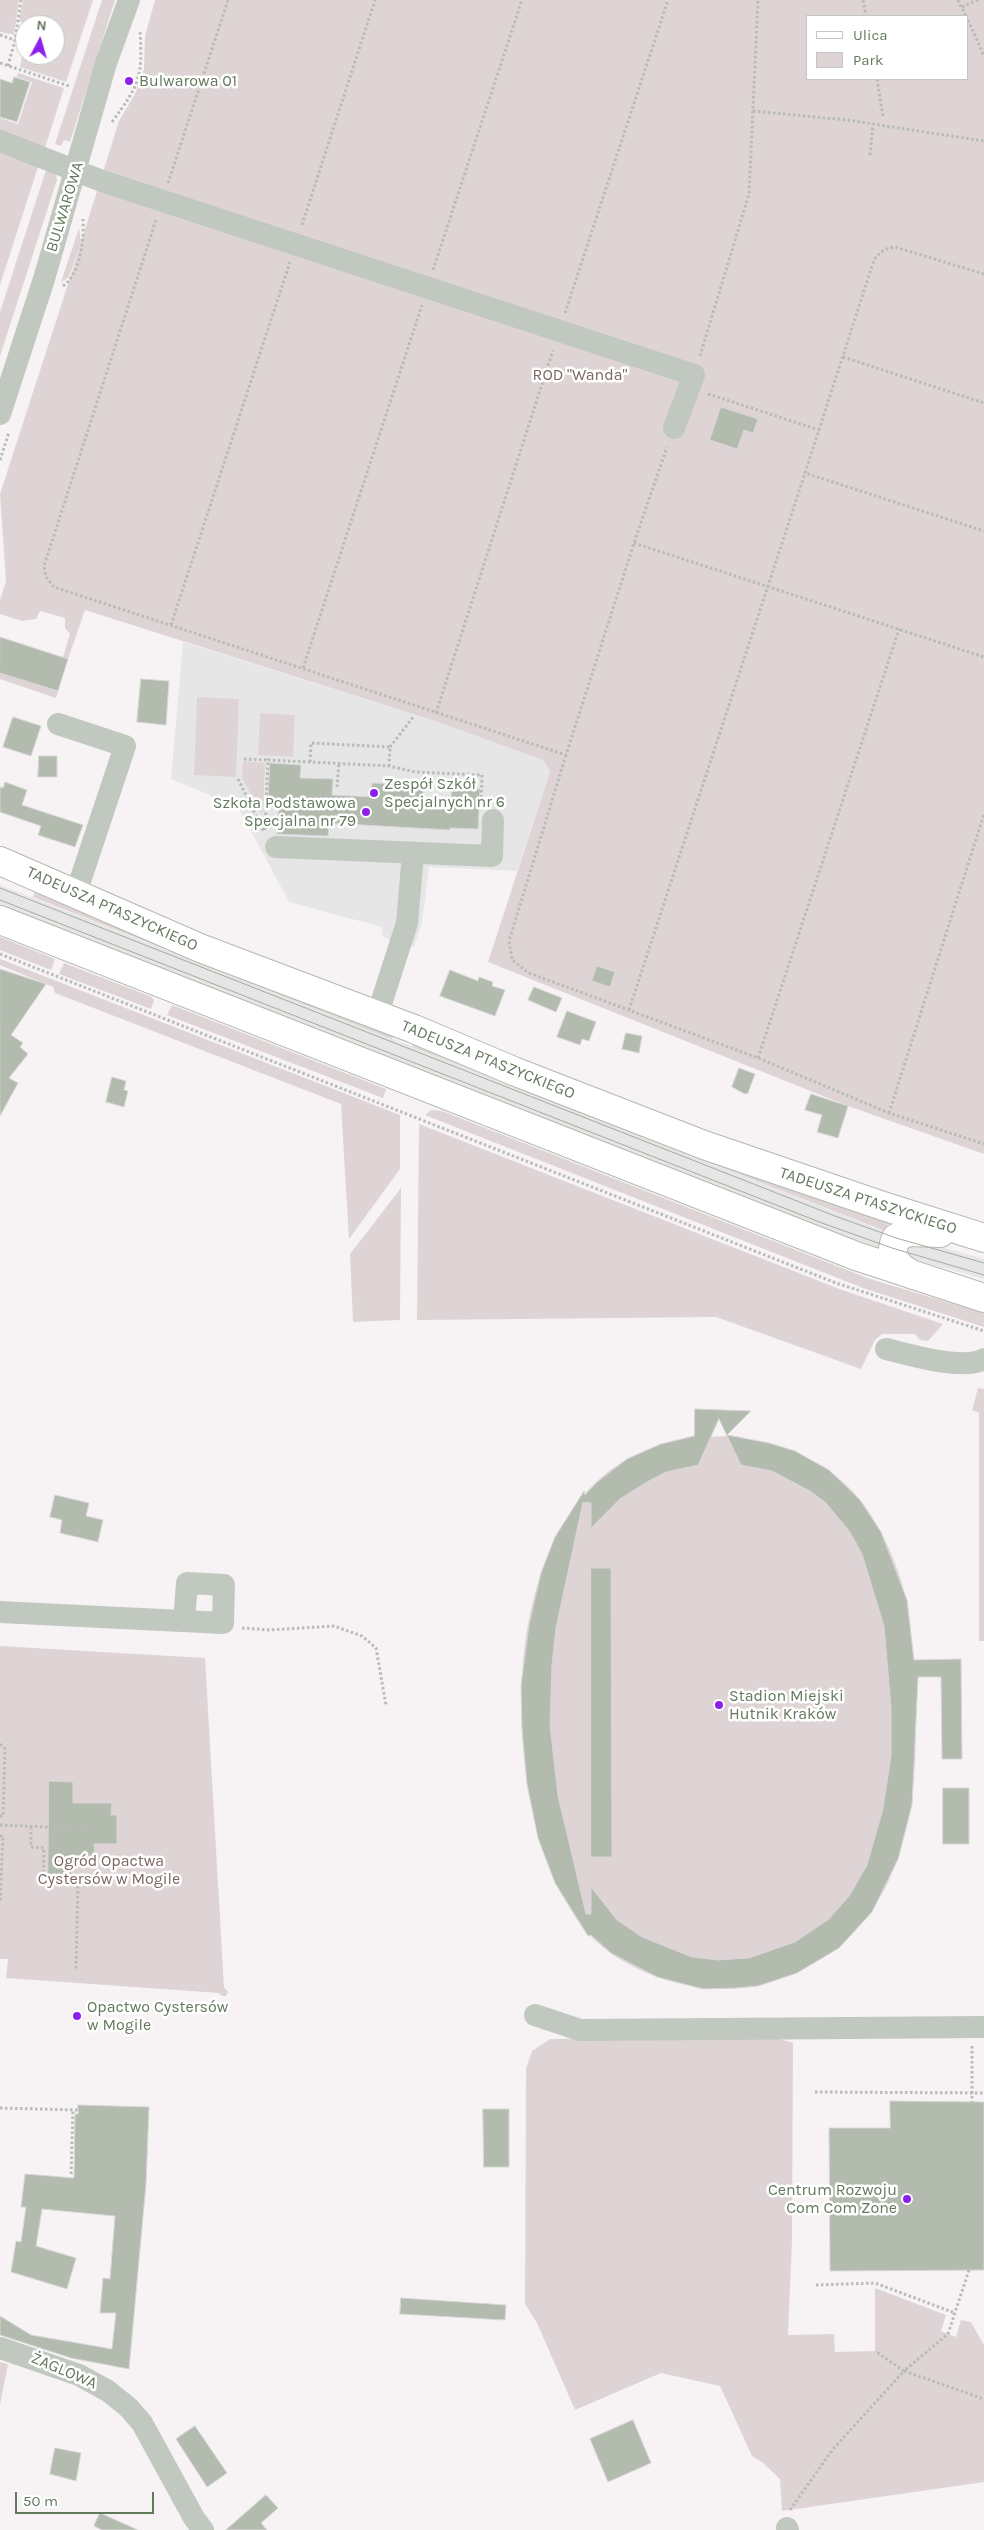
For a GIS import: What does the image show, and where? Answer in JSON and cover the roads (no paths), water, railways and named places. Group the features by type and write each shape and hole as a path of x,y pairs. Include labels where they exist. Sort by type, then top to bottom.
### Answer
{"main road":[{"name":"TADEUSZA PTASZYCKIEGO","path":"0,861 200,948 737,1157 980,1237"},
{"path":"0,920 672,1185 913,1276 984,1298"},
{"path":"913,1276 900,1268 893,1258 894,1243 899,1235 914,1232 980,1237"}],"street":[{"name":"BULWAROWA","path":"0,414 75,171 106,63 129,0"},
{"path":"0,141 75,171 559,331 692,382 674,428"},
{"path":"58,724 125,746 76,893"},
{"path":"276,847 492,856 493,820"},
{"path":"377,1016 408,923 411,905 413,854"},
{"path":"886,1349 933,1360 976,1364 984,1359"},
{"path":"0,1612 223,1623 224,1585 187,1583 184,1621"},
{"path":"535,2015 580,2030 978,2036"},
{"name":"ŻAGLOWA","path":"0,2348 79,2375 108,2391 128,2407 142,2423 194,2518 203,2530"}],"tram line":[{"path":"0,888 835,1216 896,1238 984,1263"},
{"path":"0,900 822,1223 892,1248 984,1275"}],"place":[{"name":"Bulwarowa 01","path":"129,81"},
{"name":"Zespół Szkół Specjalnych nr 6","path":"374,793"},
{"name":"Szkoła Podstawowa Specjalna nr 79","path":"366,812"},
{"name":"Stadion Miejski Hutnik Kraków","path":"719,1705"},
{"name":"Opactwo Cystersów w Mogile","path":"77,2016"},
{"name":"Centrum Rozwoju Com Com Zone","path":"907,2199"}],"park label":[{"name":"ROD \"Wanda\"","path":"580,375"},
{"name":"Ogród Opactwa Cystersów w Mogile","path":"109,1870"}]}
